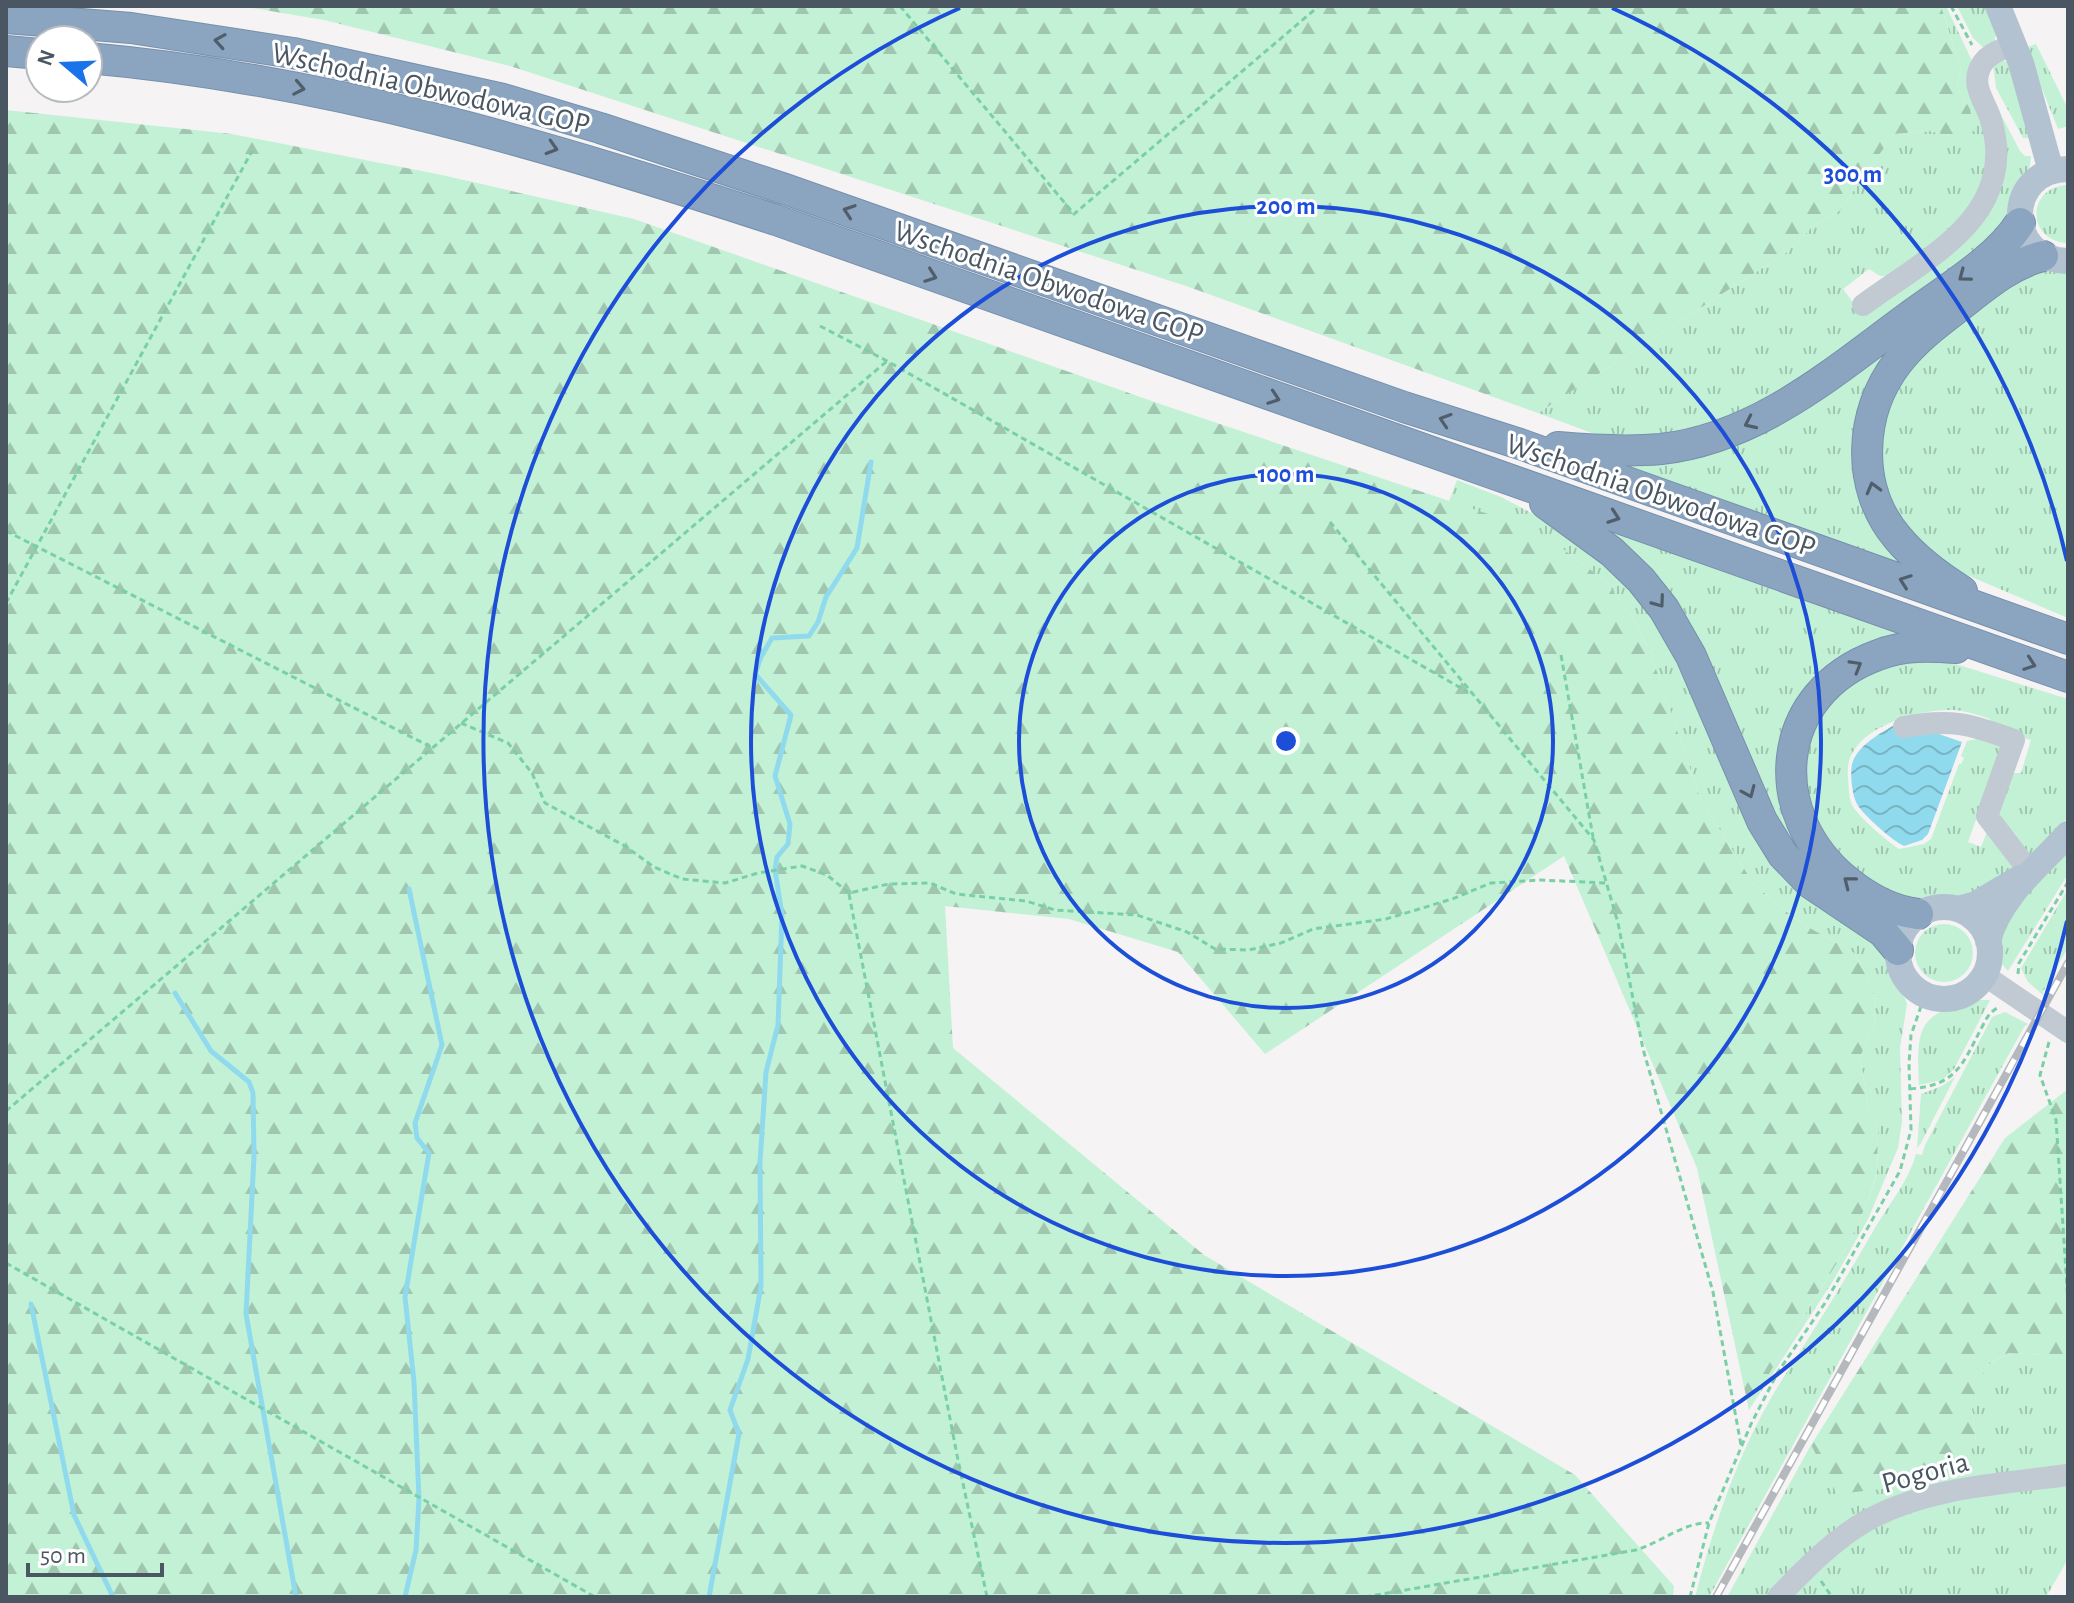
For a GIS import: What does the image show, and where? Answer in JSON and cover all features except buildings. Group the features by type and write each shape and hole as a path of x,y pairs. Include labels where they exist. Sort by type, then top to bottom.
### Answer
{"highway":[{"name":"Wschodnia Obwodowa GOP","path":"6,18 131,28 225,42 383,71 503,99 680,153 1404,407 1520,444 2068,639"},
{"name":"Wschodnia Obwodowa GOP","path":"104,60 287,85 534,143 776,220 2068,677"},
{"path":"1520,444 1606,450 1663,449 1718,436 1752,423 1810,389 1922,307 2000,248 2020,223"},
{"path":"2005,617 1929,568 1896,536 1876,500 1869,472 1867,444 1875,403 1887,377 1905,353 1939,322 1998,277 2022,263 2056,258"},
{"path":"1514,482 1612,552 1653,593 1687,648 1754,804 1775,844 1810,883 1883,932 1898,950"},
{"path":"1918,914 1898,911 1867,895 1829,866 1820,855 1804,831 1794,803 1791,776 1793,749 1803,720 1817,698 1833,681 1860,662 1895,650 1924,646 1992,651"}],"main road":[{"path":"1998,6 2059,170 2037,178 2024,195 2020,223 2030,244 2056,258"},
{"path":"1988,941 1996,920 2030,872 2068,834"},
{"path":"1958,909 1979,923 1988,941 1990,956 1984,975 1974,988 1962,995 1942,999 1925,995 1912,986 1899,963 1898,950 1903,931 1918,914 1941,907 1958,909 1976,904 2030,872"}],"street":[{"path":"1863,305 1957,235 1982,205 1994,176 1996,153 1992,124 1978,89 1978,72 1990,56 2014,44"},
{"path":"1904,727 1931,722 1959,722 2014,740 1987,816 2030,872"},
{"path":"1984,975 2060,1033"},
{"name":"Pogoria","path":"1778,1597 1821,1554 1847,1534 1866,1521 1900,1506 1945,1493 2068,1475"}],"path":[{"path":"900,6 1074,214 1319,6"},
{"path":"1951,6 1968,40 1980,53"},
{"path":"6,603 252,151"},
{"path":"820,326 887,361 1472,694"},
{"path":"6,1111 887,361"},
{"path":"1330,522 1594,840"},
{"path":"6,531 432,748"},
{"path":"1561,655 1594,840 1618,923 1643,1049 1713,1292 1741,1445"},
{"path":"461,723 508,743 532,773 545,803 625,846 654,867 682,879 725,883 758,873 802,866 827,875 849,893 987,1597"},
{"path":"849,893 889,884 930,883 956,894 1026,901 1055,910 1137,915 1187,932 1215,949 1249,950 1281,943 1313,929 1386,919 1452,899 1491,883 1540,880 1606,883"},
{"path":"2016,977 2019,963 2068,882"},
{"path":"1690,1597 1709,1523 1741,1445 1778,1372 1825,1303 1896,1179 1910,1139 1911,1035 1925,995"},
{"path":"1910,1089 1941,1084 1961,1067 1988,1015 2001,1004"},
{"path":"2060,1033 2040,1075 2056,1120 2068,1302"},
{"path":"6,1263 595,1597"},
{"path":"1365,1597 1636,1550 1658,1543 1689,1525 1709,1523"}],"green space":[{"path":"241,6 1941,6 1961,70 1957,87 1970,109 1974,131 1954,137 1930,131 1894,134 1839,211 1812,227 1787,252 1538,413 1189,287 510,66 324,20"},
{"path":"1941,6 1946,6 1973,63 1988,150 1981,190 1955,226 1888,276 1880,276 1869,269 1843,289 1862,315 1991,207 1988,90 2020,151 2025,156 2031,156 2029,173 2008,225 1850,350 1715,427 1616,442 1538,413 1787,252 1812,227 1839,211 1894,134 1930,131 1954,137 1970,109 1957,87 1961,70"},
{"path":"1957,6 1987,6 1997,31 1994,42 1985,49 1973,38"},
{"path":"2036,44 2068,109 2068,126 2058,129 2026,48"},
{"path":"2007,62 2018,91 2028,138 2023,138 1996,88 1993,63"},
{"path":"6,110 232,134 442,175 634,219 1163,405 1497,517 1551,540 1604,580 1633,617 1651,654 1700,798 1753,883 1796,920 1854,953 1876,999 1874,1024 1860,1057 1868,1106 1878,1131 1877,1174 1848,1245 1749,1410 1697,1168 1564,856 1265,1054 1178,952 1069,919 945,906 953,1048 1204,1255 1575,1475 1674,1586 1673,1597 6,1597"},
{"path":"2068,185 2068,243 2065,243 2043,232 2036,212 2045,194"},
{"path":"2044,265 2068,270 2068,618 1941,564 1891,509 1878,444 1896,384 1958,318"},
{"path":"1934,308 1865,401 1908,568 1609,461 1663,458"},
{"path":"1457,480 1501,497 1575,536 1655,612 1739,791 1889,955 1907,1004 1900,1048 1902,1122 1898,1148 1868,1219 1833,1281 1749,1410 1848,1245 1877,1175 1878,1131 1868,1106 1860,1057 1874,1024 1876,999 1854,953 1796,920 1753,883 1700,798 1651,654 1633,617 1604,580 1551,540 1449,501"},
{"path":"1604,529 1904,636 1802,702 1806,865"},
{"path":"1943,660 2068,699 2068,817 2028,858 1998,812 2013,773 2021,773 2031,740 1993,728 1990,719 1954,710 1921,713 1885,725 1857,746 1849,761 1849,793 1858,813 1899,849 1924,844 1931,839 1964,758 1961,756 1967,741 1982,738 2004,741 1968,842 1981,847 1988,829 2015,868 1986,892 1912,905 1847,868 1808,812 1804,747 1839,690 1893,662"},
{"path":"2068,850 2068,874 2008,971 2002,964 1998,949 2013,911"},
{"path":"2068,889 2068,947 2043,992 2044,996 2028,982 2021,968"},
{"path":"1944,924 1965,932 1973,953 1965,974 1944,982 1923,974 1915,953 1923,932"},
{"path":"1975,1000 1990,1000 1954,1069 1942,1080 1919,1085 1918,1050 1924,1026 1942,1011"},
{"path":"2005,1012 2028,1024 1709,1597 1695,1597 1730,1487 1766,1408 1902,1186 1916,1154 1922,1155 1992,1017"},
{"path":"1955,1077 1921,1143 1917,1148 1921,1094"},
{"path":"2068,1089 2068,1386 2046,1355 2008,1353 1986,1366 1972,1409 1976,1442 1953,1481 1837,1494 1811,1445 2005,1138"},
{"path":"2008,1353 2047,1355 2068,1386 2068,1559 2046,1597 1727,1597 1811,1445 1838,1494 1976,1442 1972,1409 1985,1367"}],"water":[{"path":"1901,721 1962,742 1928,834 1922,840 1904,846 1860,809 1851,777 1853,761 1862,748"}],"waterway":[{"path":"709,1597 739,1434 730,1410 748,1359 761,1286 760,1162 766,1072 778,1025 782,915 775,870 777,857 788,844 790,824 775,776 791,715 755,674 772,638 809,636 818,622 826,597 857,548 871,462"},
{"path":"405,1597 416,1550 419,1499 414,1382 405,1297 429,1153 417,1138 415,1123 442,1045 409,889"},
{"path":"175,993 211,1051 249,1082 253,1093 254,1156 246,1314 296,1597"},
{"path":"31,1304 74,1515 113,1597"}],"railway":[{"path":"1716,1597 2068,963"}]}
